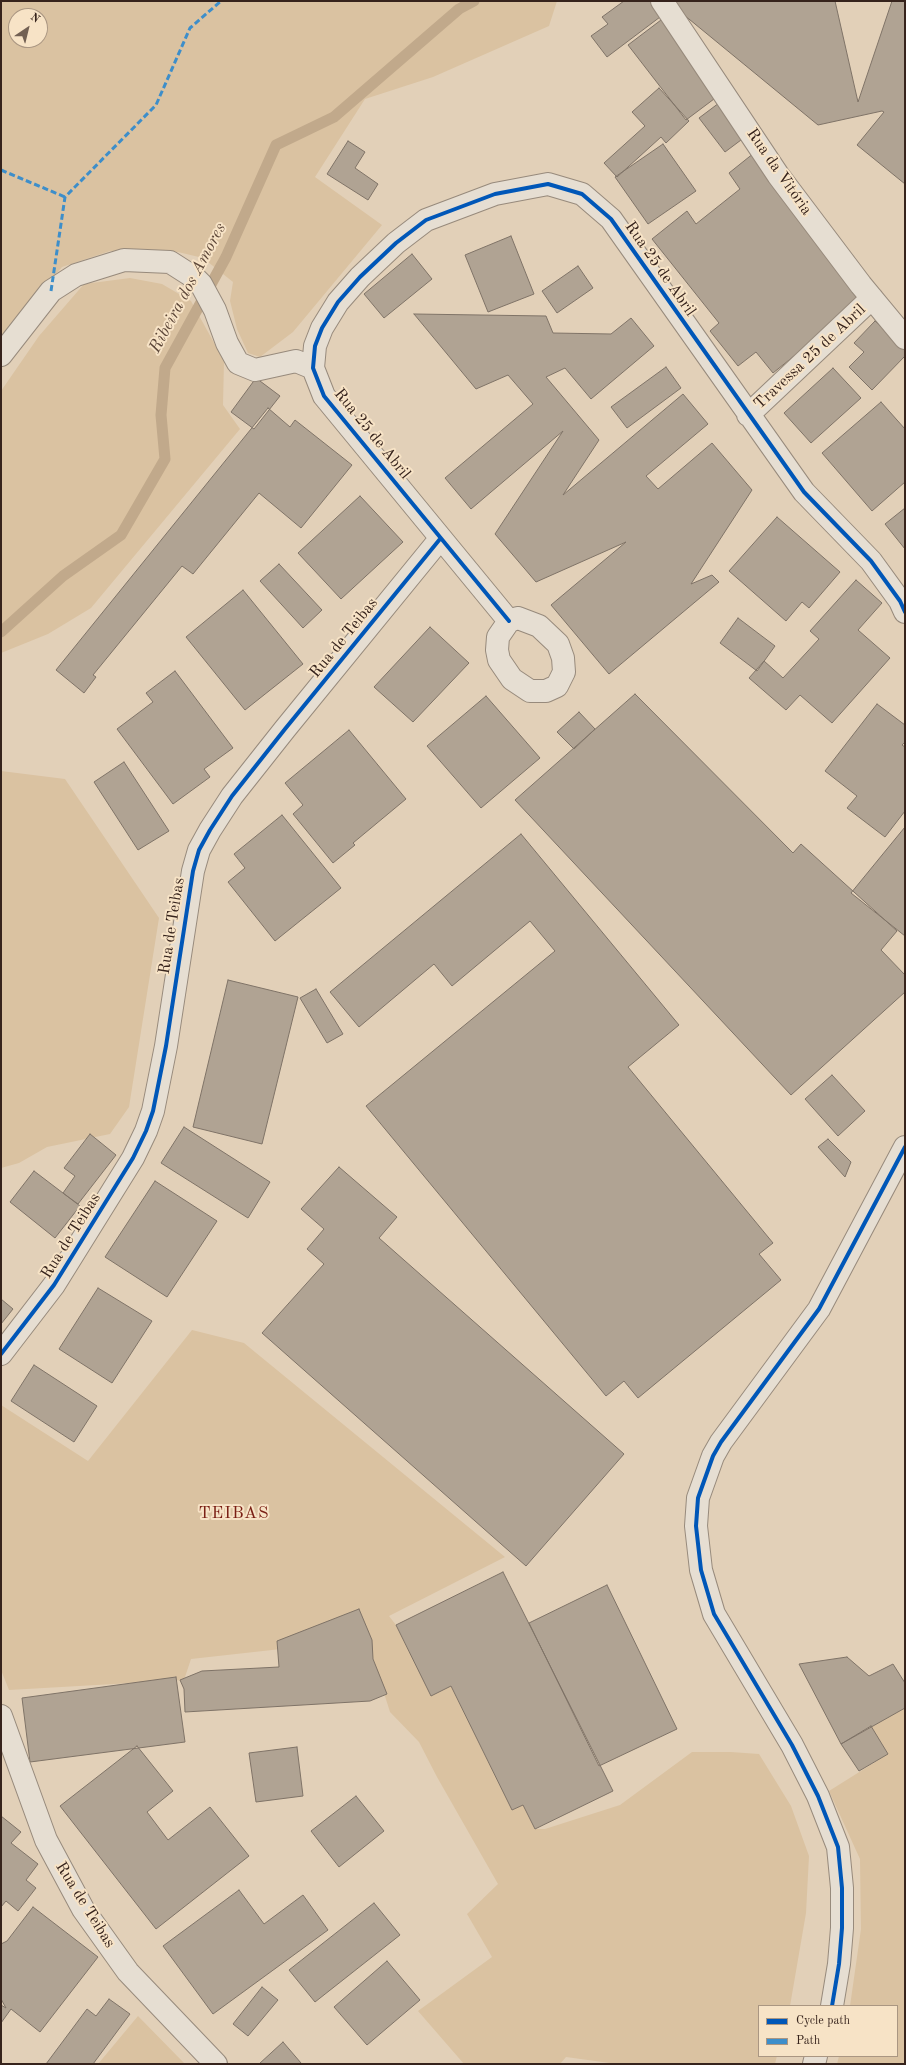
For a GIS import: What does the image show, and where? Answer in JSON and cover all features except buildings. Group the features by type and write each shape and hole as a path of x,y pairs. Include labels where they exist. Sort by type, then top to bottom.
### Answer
{"street":[{"name":"Rua da Vitória","path":"662,1 778,175 872,298 905,338"},
{"name":"Rua 25 de Abril","path":"510,621 440,539 324,396 313,368 315,346 322,328 338,302 360,277 396,243 426,220 495,194 548,184 582,194 611,219 748,415 804,492 871,561 900,601 905,612"},
{"path":"1,355 51,291 76,275 124,260 170,262 195,278 201,284 215,310 227,343 238,363 255,370 296,361 313,368"},
{"name":"Travessa 25 de Abril","path":"748,415 872,298"},
{"name":"Rua de Teibas","path":"1,1354 54,1285 134,1158 146,1131 153,1111 166,1046 193,871 200,850 210,830 232,796 275,741 440,539"},
{"path":"832,2005 839,1964 842,1928 842,1888 838,1847 818,1796 792,1745 714,1614 702,1570 696,1526 698,1498 713,1456 721,1442 819,1309 905,1147"},
{"name":"Rua de Teibas","path":"1,1716 46,1840 83,1909 128,1972 216,2064"}],"shaded area":[{"path":"1,1 557,1 549,26 433,77 365,99 315,177 382,225 293,332 260,357 248,353 237,329 230,301 233,282 203,258 178,252 110,251 62,267 1,337"},
{"path":"130,278 162,284 191,301 224,361 223,405 240,429 91,608 48,634 1,653 1,391 39,336 84,284"},
{"path":"1,771 65,779 159,918 129,1107 110,1134 47,1147 19,1163 1,1168"},
{"path":"192,1330 244,1343 505,1557 389,1616 396,1625 431,1696 451,1686 512,1810 523,1805 535,1829 545,1829 620,1805 692,1752 759,1754 791,1806 809,1856 806,1913 790,2005 758,2005 758,2057 777,2057 775,2064 617,2064 566,2057 560,2064 464,2064 418,2011 492,1957 467,1914 498,1884 437,1777 419,1742 390,1712 364,1630 361,1614 281,1649 191,1659 184,1680 9,1690 1,1670 1,1405 88,1461"},
{"path":"905,1708 905,2064 837,2064 839,2057 898,2057 898,2005 850,2005 861,1929 860,1859 829,1791 888,1754 871,1726"},
{"path":"138,2016 185,2064 98,2064"}],"waterway":[{"name":"Ribeira dos Amores","path":"1,632 63,576 121,535 165,459 161,415 165,368 226,257 276,145 334,117 459,9 474,1"}],"marked path":[{"path":"51,291 65,197 156,105 190,28 221,1"},
{"path":"1,170 65,197"}],"cycle path":[{"path":"509,621 324,396 313,368 315,346 322,328 338,302 360,277 396,243 426,220 495,194 548,184 582,194 611,219 804,492 871,561 900,601 905,612"},
{"path":"1,1354 54,1285 133,1158 146,1131 153,1111 166,1046 193,871 199,850 232,796 440,539"},
{"path":"832,2005 839,1964 842,1928 842,1888 838,1847 818,1796 792,1745 714,1614 701,1570 696,1526 698,1498 713,1456 721,1442 819,1309 905,1147"}],"district":[{"name":"TEIBAS","path":"234,1514"}]}
